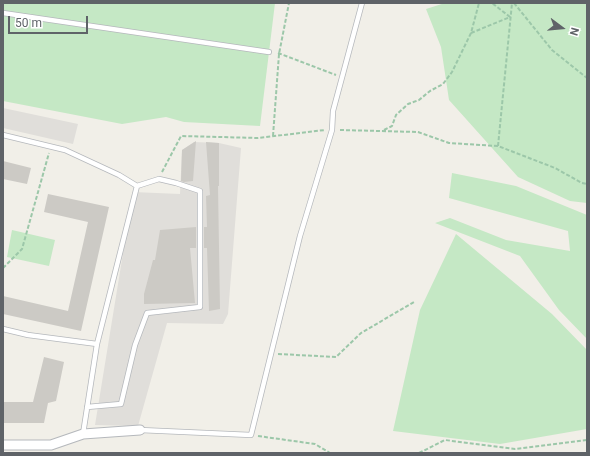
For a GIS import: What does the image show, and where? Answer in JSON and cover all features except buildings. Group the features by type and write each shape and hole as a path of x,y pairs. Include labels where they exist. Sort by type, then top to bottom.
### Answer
{"street":[{"path":"3,445 51,445 83,434 140,430"}],"lane":[{"path":"140,430 251,435 300,236 332,130 333,111 362,3"},
{"path":"3,13 269,52"},
{"path":"3,135 65,150 120,175 137,186"},
{"path":"87,407 122,404 135,345 147,313 200,307 200,191 159,179 137,186"},
{"path":"83,434 97,344 137,186"},
{"path":"3,329 28,335 97,344"}],"path":[{"path":"273,136 278,54 289,3"},
{"path":"383,130 392,126 396,115 408,104 419,100 430,91 443,84 452,72 471,33 479,3"},
{"path":"492,3 510,17"},
{"path":"498,146 510,17 513,3"},
{"path":"513,3 552,50 587,78"},
{"path":"471,33 510,17"},
{"path":"269,52 342,78"},
{"path":"159,179 181,136 258,138 332,130 383,130 418,132 449,143 498,146 555,168 587,184"},
{"path":"3,268 22,249 51,146"},
{"path":"271,354 336,357 361,333 414,302"},
{"path":"251,435 315,444 330,453"},
{"path":"419,453 445,440 516,449 587,440"}],"shaded area":[{"path":"3,108 78,124 73,144 3,128"},
{"path":"194,142 219,143 241,148 228,314 223,324 167,323 138,426 95,425 133,192 180,194 182,150"}],"green space":[{"path":"3,3 275,3 260,126 184,122 166,117 122,124 3,101"},
{"path":"445,3 587,3 587,203 570,201 518,177 449,100 441,47 426,9"},
{"path":"452,173 516,186 587,215 587,339 559,310 520,256 435,223 450,218 506,240 570,251 568,231 449,198"},
{"path":"12,230 55,240 49,266 7,257"},
{"path":"456,234 552,314 587,350 587,429 500,444 393,431 420,310"}]}
